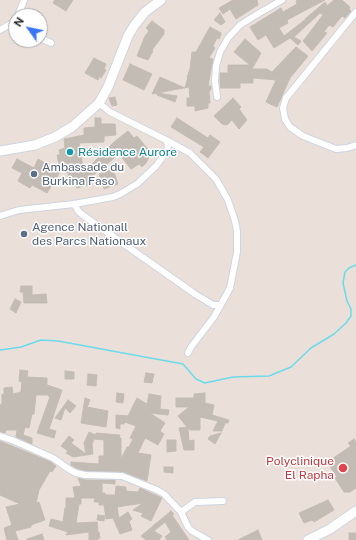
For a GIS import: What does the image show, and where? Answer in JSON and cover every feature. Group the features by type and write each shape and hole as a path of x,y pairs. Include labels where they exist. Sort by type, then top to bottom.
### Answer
{"main road":[{"path":"0,150 35,145 55,137 76,124 99,104 111,82 128,36 145,12 161,0"},
{"path":"308,540 330,529 356,511"}],"street":[{"path":"217,97 215,81 216,66 220,52 228,38 240,25 256,14 282,0"},
{"path":"356,12 286,98 283,108 287,123 293,130 303,136 336,149 356,145"},
{"path":"99,104 110,112 185,149 208,170 222,187 232,210 237,231 237,252 230,288 209,323 188,353"},
{"path":"0,216 19,210 74,204 112,197 128,190 137,184 162,158 167,151 168,146 166,140"},
{"path":"74,204 79,212 84,216 196,294 213,305 220,305"},
{"path":"0,436 53,458 76,473 85,475 122,476 158,490 164,494 181,512 188,527 208,540"},
{"path":"181,512 195,502 224,501"}],"building":[{"path":"55,0 73,0 66,11 53,3"},
{"path":"233,0 257,0 258,5 236,19 230,9 223,14 219,8"},
{"path":"325,0 287,20 288,23 279,28 284,36 325,2 327,6 334,0 342,0 350,7 349,9 351,11 345,18 342,16 333,27 329,25 324,32 327,33 312,51 303,41 323,15 320,13 294,37 301,41 298,45 290,38 274,48 266,35 258,40 250,27 281,8 283,12 297,4 296,1"},
{"path":"220,13 225,22 221,25 214,20"},
{"path":"152,21 164,30 164,34 152,50 153,51 148,60 137,56 145,36 149,31 146,28"},
{"path":"210,27 221,33 221,35 219,39 217,38 213,46 215,48 209,58 213,59 208,86 211,86 211,89 209,92 210,103 208,103 208,108 195,111 195,106 187,106 187,98 190,98 189,87 185,88 190,69 192,52 196,52"},
{"path":"245,39 261,53 252,69 267,69 272,72 296,47 308,56 290,78 277,107 266,102 276,80 253,78 253,83 240,83 240,88 220,88 220,73 228,73 228,65 250,65 234,52"},
{"path":"94,58 106,64 104,69 106,70 98,80 85,73"},
{"path":"130,64 152,74 144,90 123,80"},
{"path":"160,77 185,88 152,94"},
{"path":"157,93 177,96 175,102 157,95"},
{"path":"115,97 117,105 112,106 109,98"},
{"path":"233,98 241,107 239,109 247,120 239,129 232,120 227,125 222,124 214,116"},
{"path":"95,118 101,118 101,124 115,124 116,135 104,136 104,142 79,143 83,167 92,164 114,142 128,131 134,138 137,136 151,153 146,163 142,167 139,164 131,169 119,154 90,178 92,184 77,188 75,185 71,186 66,165 60,172 57,155 60,155 59,150 65,148 64,139 84,135 84,128 95,127"},
{"path":"177,118 208,138 210,135 220,142 208,158 200,152 204,147 171,127"},
{"path":"17,159 34,168 38,159 60,172 47,193 32,185 30,188 18,181 22,173 12,168"},
{"path":"113,169 118,184 104,189 99,174"},
{"path":"21,286 32,286 32,295 46,294 47,303 24,303 23,292 20,292"},
{"path":"15,299 21,302 16,313 10,309"},
{"path":"20,370 28,371 27,377 47,378 47,385 62,390 49,429 56,431 54,438 37,433 50,397 48,396 49,395 36,395 34,414 32,414 29,428 25,427 23,435 32,438 32,444 16,437 17,430 6,430 5,433 0,432 0,404 2,405 2,394 4,395 4,388 12,387 13,394 21,392 22,382 19,381"},
{"path":"65,371 74,372 74,379 65,379"},
{"path":"146,373 154,374 152,383 144,382"},
{"path":"88,374 97,375 96,386 87,385"},
{"path":"117,393 124,394 123,403 116,402"},
{"path":"205,393 205,403 214,405 212,415 229,420 228,423 225,423 222,431 213,431 218,421 200,417 200,430 190,430 188,428 189,441 194,440 194,450 184,450 179,428 187,427 178,416 189,407 176,407 176,398 194,398 194,394"},
{"path":"149,394 161,396 160,409 169,410 168,415 150,413 165,423 160,431 164,434 158,445 145,438 138,453 151,455 147,481 123,472 86,471 71,465 71,462 99,464 99,456 104,456 104,440 94,439 92,444 93,454 73,457 66,453 68,451 61,446 69,436 74,440 71,443 86,454 84,443 89,432 96,435 96,433 120,435 121,459 133,439 130,438 136,426 125,422 124,424 120,424 120,429 116,428 116,415 128,416 137,398 147,404"},
{"path":"85,398 90,400 87,407 108,411 106,427 81,423"},
{"path":"68,400 76,406 70,413 65,408 61,420 55,418"},
{"path":"221,433 215,444 208,439 210,436"},
{"name":"Polyclinique El Rapha","path":"354,439 356,442 356,488 350,492 344,492 329,465 334,462 332,459 351,446 348,443"},
{"path":"167,440 176,440 176,451 167,452"},
{"path":"0,441 51,462 56,466 52,472 50,471 39,490 36,503 39,502 45,520 31,525 31,527 15,531 18,540 7,540 4,528 12,525 6,507 20,504 0,495"},
{"path":"164,467 173,467 173,473 164,472"},
{"path":"78,478 85,480 115,480 115,484 102,483 102,493 105,493 105,495 115,495 116,486 126,487 126,491 138,492 140,488 162,498 151,521 141,516 143,513 133,510 143,503 117,507 119,518 128,512 132,519 129,521 132,530 120,534 113,518 106,519 104,505 99,505 99,502 94,502 95,498 81,498 76,523 97,522 100,538 98,538 98,540 89,540 89,532 66,535 68,532 49,526 51,519 63,522 66,508 66,498 75,498 73,487 81,486"},
{"path":"328,500 334,510 314,522 312,520 304,523 299,513"},
{"path":"171,511 174,514 172,515 189,540 167,540 165,537 171,532 165,522 154,531 162,536 159,540 146,540 141,536"},
{"path":"98,515 105,516 104,521 97,520"},
{"path":"258,530 262,540 238,540"},
{"path":"349,533 356,533 356,540 349,540"},
{"path":"42,534 44,540 27,540 27,539"}],"waterway":[{"path":"0,350 21,347 41,340 58,341 183,364 196,379 205,383 233,377 269,376 291,367 311,348 334,334 346,323 351,316 351,309 347,301 343,283 345,272 349,268 356,265"}],"place":[{"name":"Résidence Aurore","path":"70,152"},
{"name":"Ambassade du Burkina Faso","path":"34,174"},
{"name":"Agence Nationall des Parcs Nationaux","path":"24,234"},
{"name":"Polyclinique El Rapha","path":"343,468"}]}
